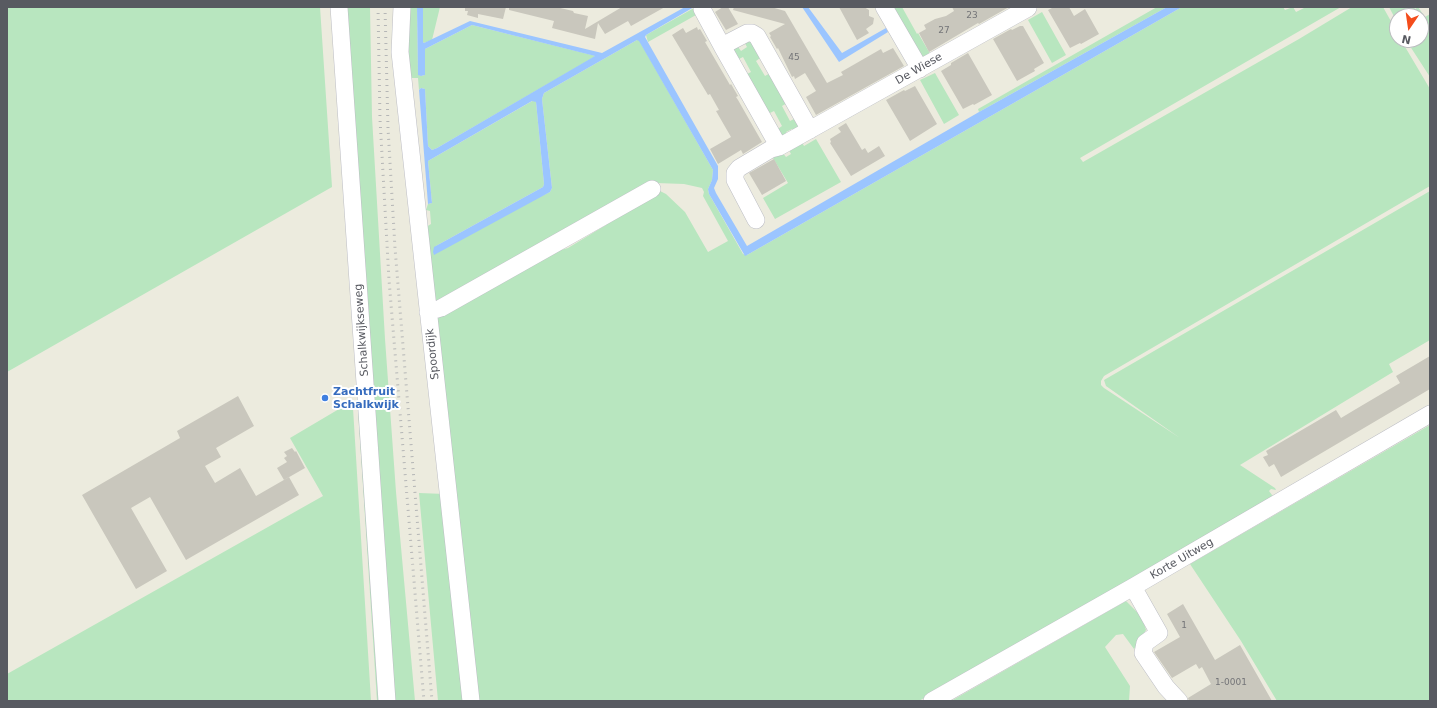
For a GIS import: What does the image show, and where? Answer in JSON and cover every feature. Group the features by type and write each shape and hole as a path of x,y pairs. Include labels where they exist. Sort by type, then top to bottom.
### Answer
{"street":[{"name":"Schalkwijkseweg","path":"339,7 387,701"},
{"name":"Spoordijk","path":"402,7 400,52 471,701"},
{"path":"884,7 920,69"},
{"name":"De Wiese","path":"756,220 735,180 735,173 739,168 771,149 779,147 920,69 1028,7"},
{"path":"702,9 779,147"},
{"path":"722,46 746,33 752,33 757,36 810,130"},
{"path":"428,312 441,308 652,188"},
{"name":"Korte Uitweg","path":"932,701 1133,587 1430,414"},
{"path":"1133,587 1159,633 1145,643 1143,653 1166,687 1179,701"}],"green space":[{"path":"7,7 320,7 332,187 7,372"},
{"path":"346,7 370,7 372,117 385,339 396,492 415,701 392,701"},
{"path":"406,7 417,7 418,74 421,76 425,75 425,49 472,25 596,56 432,150 428,146 425,89 421,88 419,90 418,78 409,78"},
{"path":"423,7 440,7 432,40 424,43 423,42"},
{"path":"902,7 932,57 922,59 893,9"},
{"path":"1157,7 1167,7 979,112 978,109"},
{"path":"1182,7 1283,7 1285,10 1293,7 1296,12 1306,7 1341,7 1080,158 1083,162 1299,39 1352,7 1383,7 1389,18 1389,48 1406,48 1430,89 1430,186 1104,376 1101,381 1101,385 1104,388 1180,438 1106,386 1104,380 1430,191 1430,340 1389,364 1393,372 1240,465 1275,488 1276,490 1271,489 1269,491 1275,499 1035,633 919,701 473,701 435,320 439,316 557,251 568,248 606,225 619,211 660,191 666,194 685,212 708,252 728,241 703,196 704,192 702,188 684,184 656,183 444,302 431,301 426,227 431,224 430,211 426,210 428,204 432,203 428,161 534,100 536,102 544,184 543,187 434,247 550,192 552,188 542,99 544,93 639,40 713,170 712,180 708,189 709,194 743,254 747,255"},
{"path":"1389,7 1414,8 1390,8"},
{"path":"694,8 697,8 694,10 696,15 648,42 646,35"},
{"path":"1042,12 1066,55 1052,63 1028,20"},
{"path":"1430,14 1430,77 1411,48 1429,48"},
{"path":"747,38 763,56 756,61 765,76 772,72 789,102 782,106 790,121 798,117 802,124 796,135 792,129 786,132 789,138 787,139 775,131 782,126 774,111 766,115 743,76 751,72 743,57 735,61 731,50 736,44 741,51 747,47 743,40"},
{"path":"935,73 959,115 944,124 920,80"},
{"path":"816,139 841,182 775,219 763,198 788,183 773,158 782,152 786,157 791,154 788,148 801,141 804,146"},
{"path":"348,407 353,408 371,701 7,701 7,674 323,496 290,438 339,409"},
{"path":"358,410 362,416 380,701 377,701"},
{"path":"1430,425 1430,701 1277,701 1241,641 1190,564"},
{"path":"419,493 445,494 468,701 438,701"},
{"path":"1126,601 1142,617 1146,630 1134,649 1123,634 1116,635 1105,647 1130,686 1129,701 951,701"}],"water":[{"path":"417,7 423,7 424,43 470,21 602,53 685,7 694,7 645,37 718,166 718,179 714,188 747,246 979,112 1167,7 1182,7 745,256 709,194 708,189 712,180 713,170 639,41 637,40 544,93 542,99 552,188 550,192 434,255 434,247 543,187 544,184 536,102 532,101 428,161 432,203 428,204 419,90 421,88 425,89 428,146 432,150 595,56 472,25 425,49 425,75 421,76 418,75"},
{"path":"802,7 808,7 842,53 886,28 888,32 839,62"}],"building":[{"path":"465,7 506,7 503,19 478,14 478,18 467,15 468,11 465,11"},
{"path":"509,7 556,7 573,11 574,13 588,16 585,29 622,7 665,7 631,26 628,21 605,34 598,23 595,39 552,28 554,21 509,10"},
{"path":"723,7 728,7 738,24 726,30 715,12"},
{"path":"734,7 771,7 785,11 827,83 843,75 841,72 881,49 883,53 893,48 904,66 816,115 806,97 816,91 805,73 795,79 794,76 792,77 778,48 777,49 770,37 771,36 769,33 785,24 733,10"},
{"path":"839,7 864,7 869,10 869,16 874,18 873,24 866,29 869,33 857,40"},
{"path":"952,7 1009,7 979,24 978,23 929,52 919,33 926,29 924,25 954,11"},
{"path":"1054,7 1069,7 1074,16 1085,9 1099,34 1070,48 1048,10"},
{"path":"1023,26 1044,63 1034,69 1035,71 1017,81 993,39 1011,29 1012,30"},
{"path":"697,27 698,30 700,29 707,41 705,42 738,96 736,97 762,142 743,154 741,150 718,164 710,149 731,137 716,111 719,110 710,94 708,95 672,35 683,28 686,33"},
{"path":"968,53 992,95 963,109 941,71"},
{"path":"915,86 937,124 910,141 886,100"},
{"path":"846,123 862,150 865,148 868,153 879,146 885,156 851,176 830,143 830,139 841,132 838,128"},
{"path":"774,159 786,181 762,195 749,173"},
{"path":"1430,356 1430,389 1281,477 1274,464 1269,467 1263,457 1268,455 1266,451 1336,410 1341,418 1400,383 1396,376"},
{"path":"238,396 254,426 216,448 221,457 205,466 215,483 240,468 256,496 289,477 299,495 186,560 150,497 131,508 167,571 136,589 82,495 180,438 177,431"},
{"path":"292,448 295,452 296,451 305,468 284,480 277,468 287,462 284,458 287,456 284,452"},
{"path":"1183,604 1215,660 1240,645 1272,701 1189,701 1188,698 1211,684 1202,667 1199,669 1196,664 1172,678 1154,652 1180,637 1167,614"}],"railway":[{"path":"378,7 380,119 389,280 424,701"},
{"path":"385,7 388,128 395,248 432,701"}],"place":[{"name":"Zachtfruit Schalkwijk","path":"325,398"}]}
